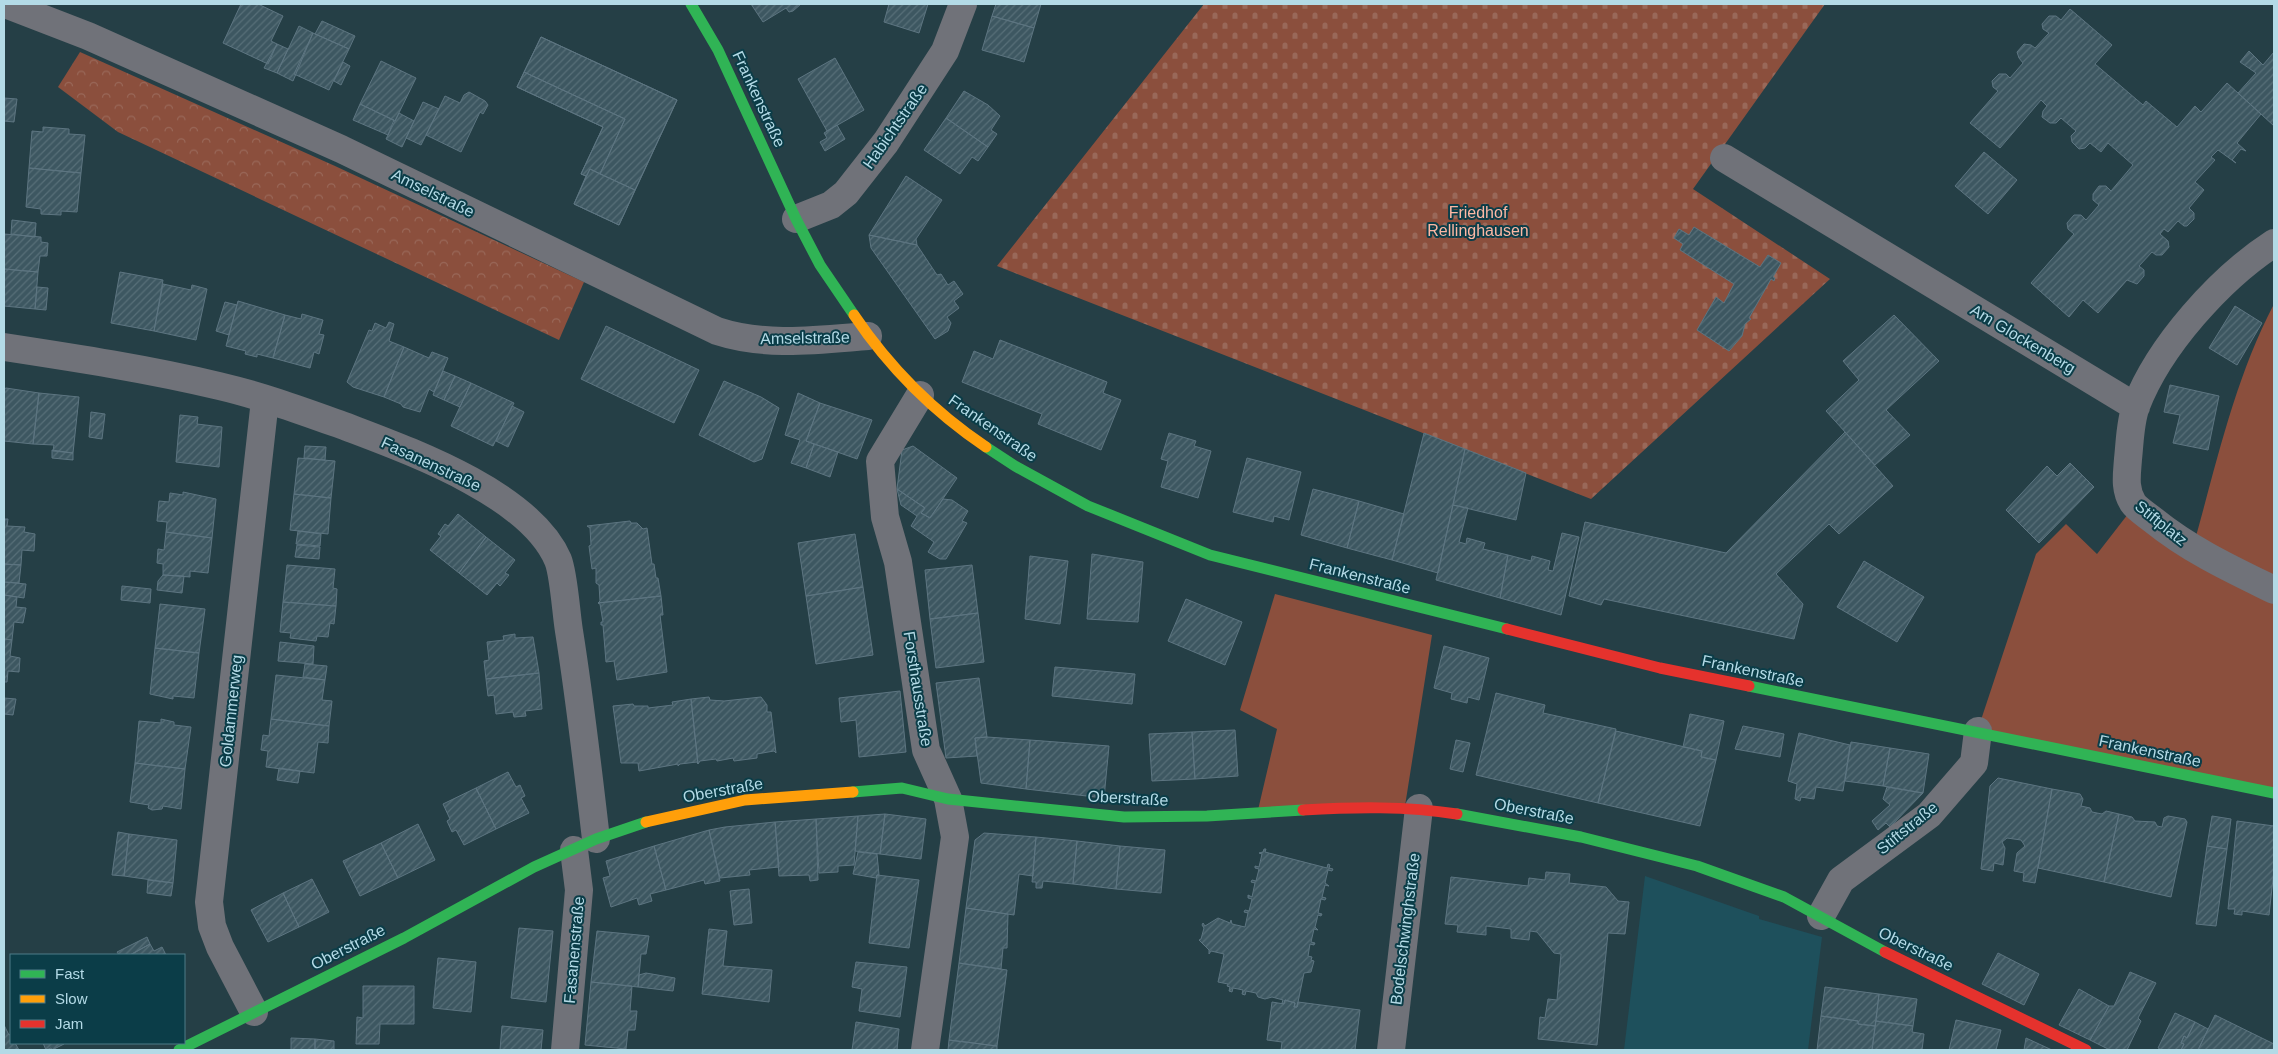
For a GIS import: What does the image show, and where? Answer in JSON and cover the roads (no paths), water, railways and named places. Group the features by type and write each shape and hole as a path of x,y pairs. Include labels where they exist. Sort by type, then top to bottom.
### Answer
{"street":[{"name":"Amselstraße","path":"5,4 88,36 341,150 717,331 739,338 792,342 868,336"},
{"name":"Frankenstraße","path":"691,4 718,50 796,219 830,282 868,336 920,394 964,432 1023,470 1088,506 1210,555 1660,668 1978,731 2274,793"},
{"name":"Habichtstraße","path":"796,219 831,205 846,193 881,149 945,51 963,4"},
{"name":"Am Glockenberg","path":"1724,158 2136,407"},
{"path":"2136,407 2159,360 2194,315 2244,266 2274,243"},
{"name":"Fasanenstraße","path":"4,347 119,364 222,386 306,412 398,447 460,475 500,498 541,533 558,561 580,702 585,845 579,890 565,1050"},
{"name":"Forsthausstraße","path":"920,394 880,461 885,518 898,562 926,750 948,799 955,837 925,1050"},
{"name":"Goldammerweg","path":"254,1012 220,947 212,926 210,902 265,400"},
{"name":"Stiftplatz","path":"2136,407 2130,434 2126,487 2133,503 2168,532 2199,553 2274,590"},
{"name":"Stiftstraße","path":"1821,916 1841,880 1929,814 1974,763 1978,731"},
{"name":"Oberstraße","path":"179,1050 404,938 534,867 644,823 745,800 902,788 948,799 1124,817 1207,816 1364,806 1420,808 1478,817 1647,852 1750,883 1784,896 1855,937 2086,1050"},
{"name":"Bodelschwinghstraße","path":"1391,1050 1420,808"}],"park label":[{"name":"Friedhof Rellinghausen","path":"1478,221"}]}
